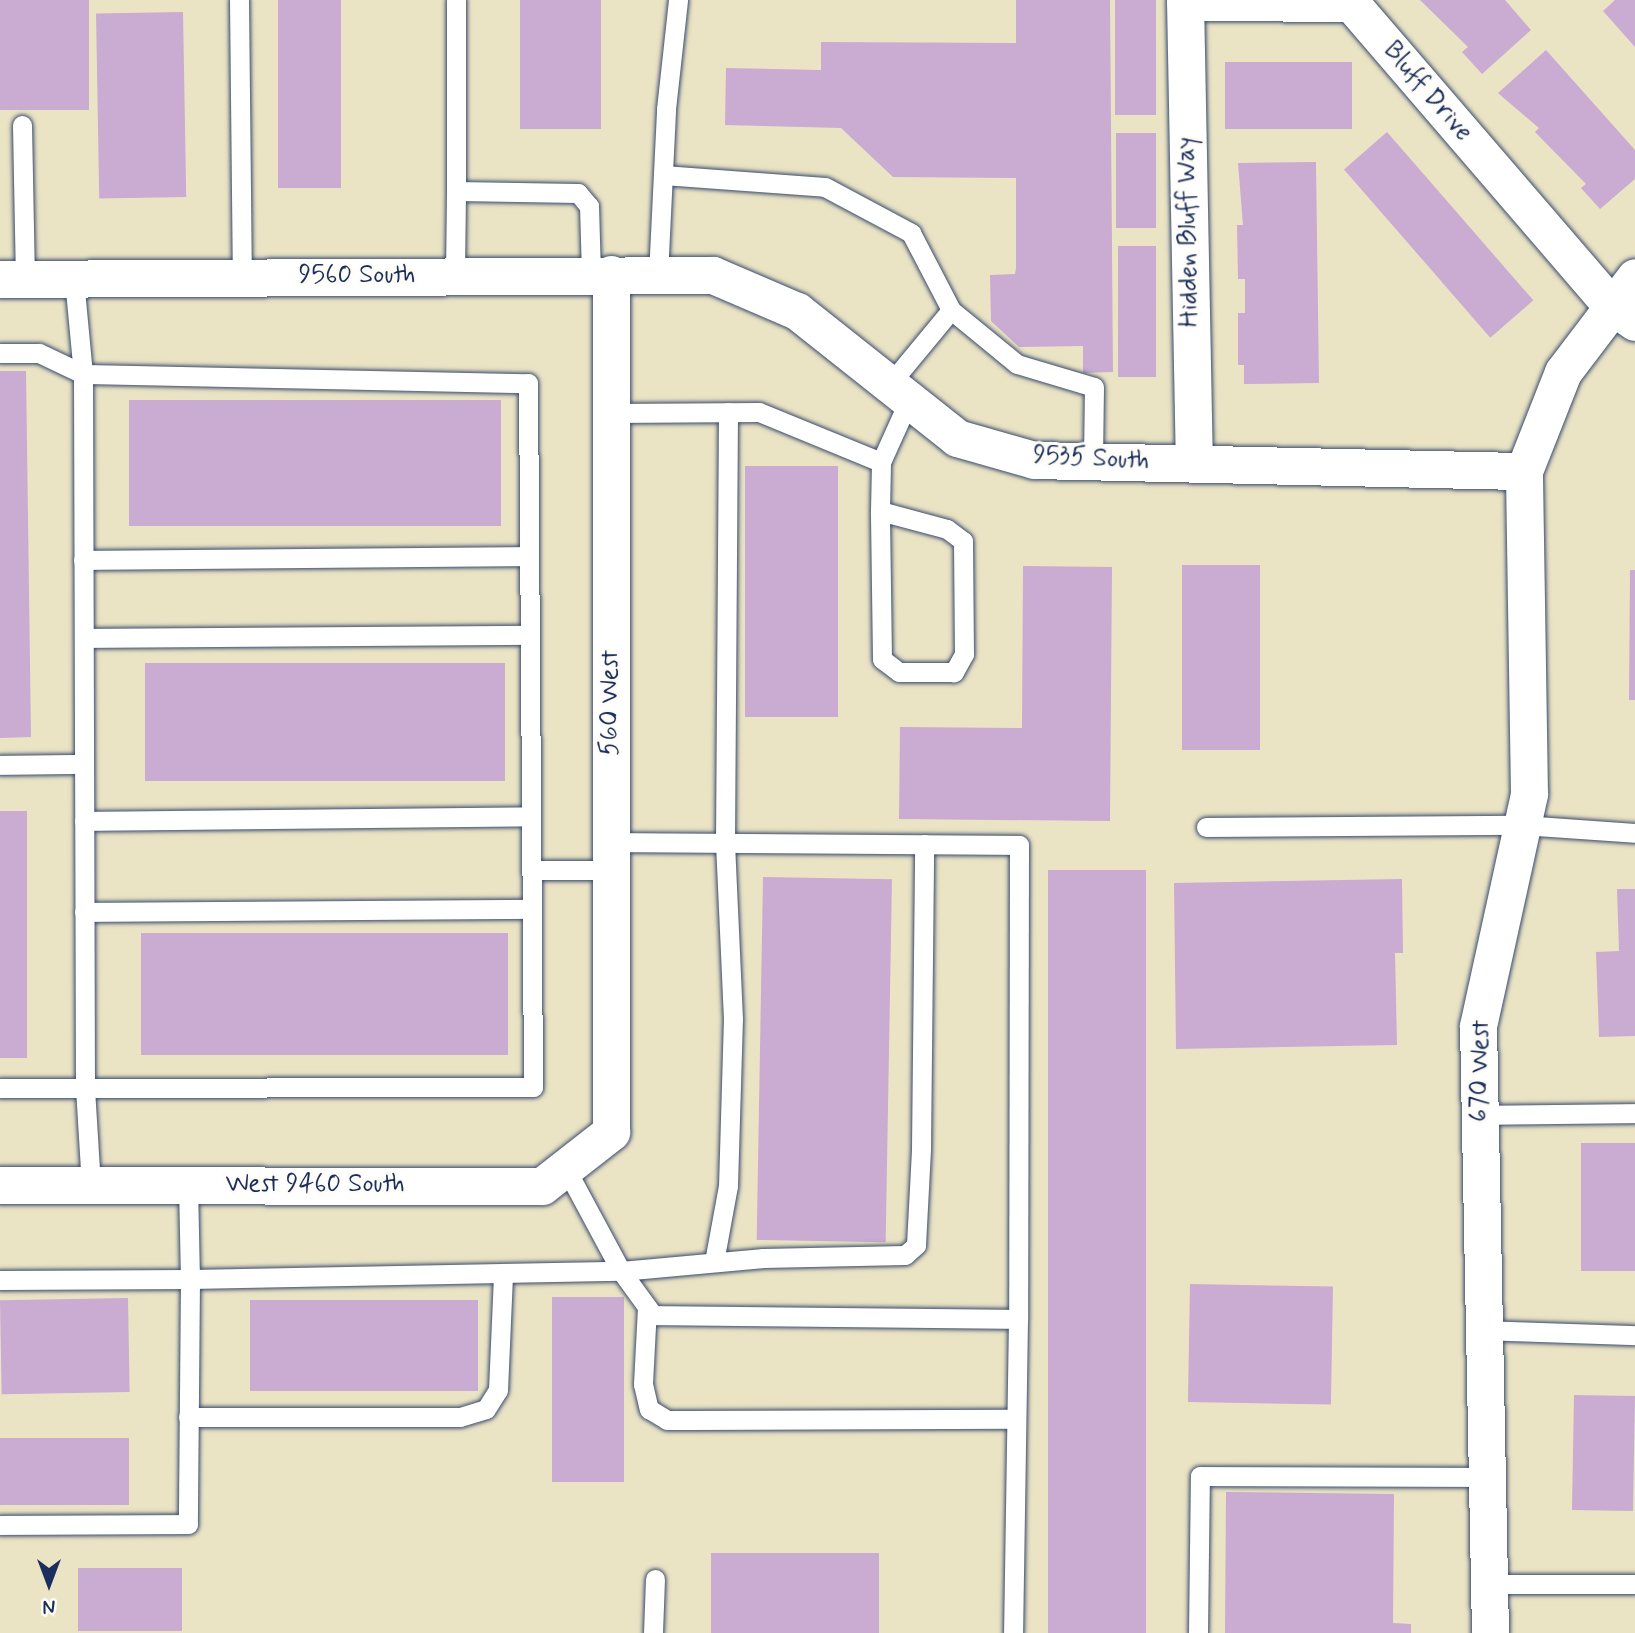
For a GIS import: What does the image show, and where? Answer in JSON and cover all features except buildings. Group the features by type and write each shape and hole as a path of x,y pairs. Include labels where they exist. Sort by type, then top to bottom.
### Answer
{"street":[{"name":"Bluff Drive","path":"1185,1 1351,3 1624,314"},
{"name":"Hidden Bluff Way","path":"1185,1 1194,463"},
{"name":"560 West","path":"601,274 611,413 611,1132"},
{"name":"9560 South","path":"13,279 713,275"},
{"name":"9535 South","path":"713,275 797,311 957,438 1034,460 1524,471"},
{"path":"1524,471 1563,372 1624,314 1635,277"},
{"name":"670 West","path":"1490,1633 1478,1026 1529,794 1524,471"},
{"name":"West 9460 South","path":"0,1185 542,1186 611,1132"}],"lane":[{"path":"239,0 242,277"},
{"path":"455,275 456,0"},
{"path":"658,275 663,175 678,0"},
{"path":"13,279 22,125"},
{"path":"663,175 825,187 911,233 951,310 1017,364 1094,387 1093,461"},
{"path":"456,191 578,193 589,206 601,274"},
{"path":"74,279 83,374 85,1088 91,1185"},
{"path":"880,511 947,529 963,541 964,654 954,672 899,672 882,659 880,511 881,462 899,393 951,310"},
{"path":"0,354 39,353 83,374 528,383 533,1087 0,1088"},
{"path":"714,1262 728,1186 733,1033 725,843 728,412"},
{"path":"611,413 759,412 881,462"},
{"path":"83,560 529,556"},
{"path":"83,638 530,635"},
{"path":"0,765 84,764"},
{"path":"84,821 531,816"},
{"path":"1206,827 1522,825 1635,833"},
{"path":"531,870 611,856 725,843 1019,845 1018,1319 1013,1633"},
{"path":"0,1280 621,1271 714,1262 905,1255 916,1245 924,844"},
{"path":"84,912 532,909"},
{"path":"1479,1115 1635,1113"},
{"path":"565,1167 621,1271 653,1315 1018,1319"},
{"path":"0,1525 188,1524 188,1184"},
{"path":"188,1417 460,1417 486,1409 498,1390 503,1273"},
{"path":"647,1307 643,1384 649,1409 667,1420 1016,1419"},
{"path":"1482,1330 1635,1335"},
{"path":"1198,1633 1200,1476 1485,1477"},
{"path":"653,1633 655,1579"},
{"path":"1487,1584 1635,1584"}]}
